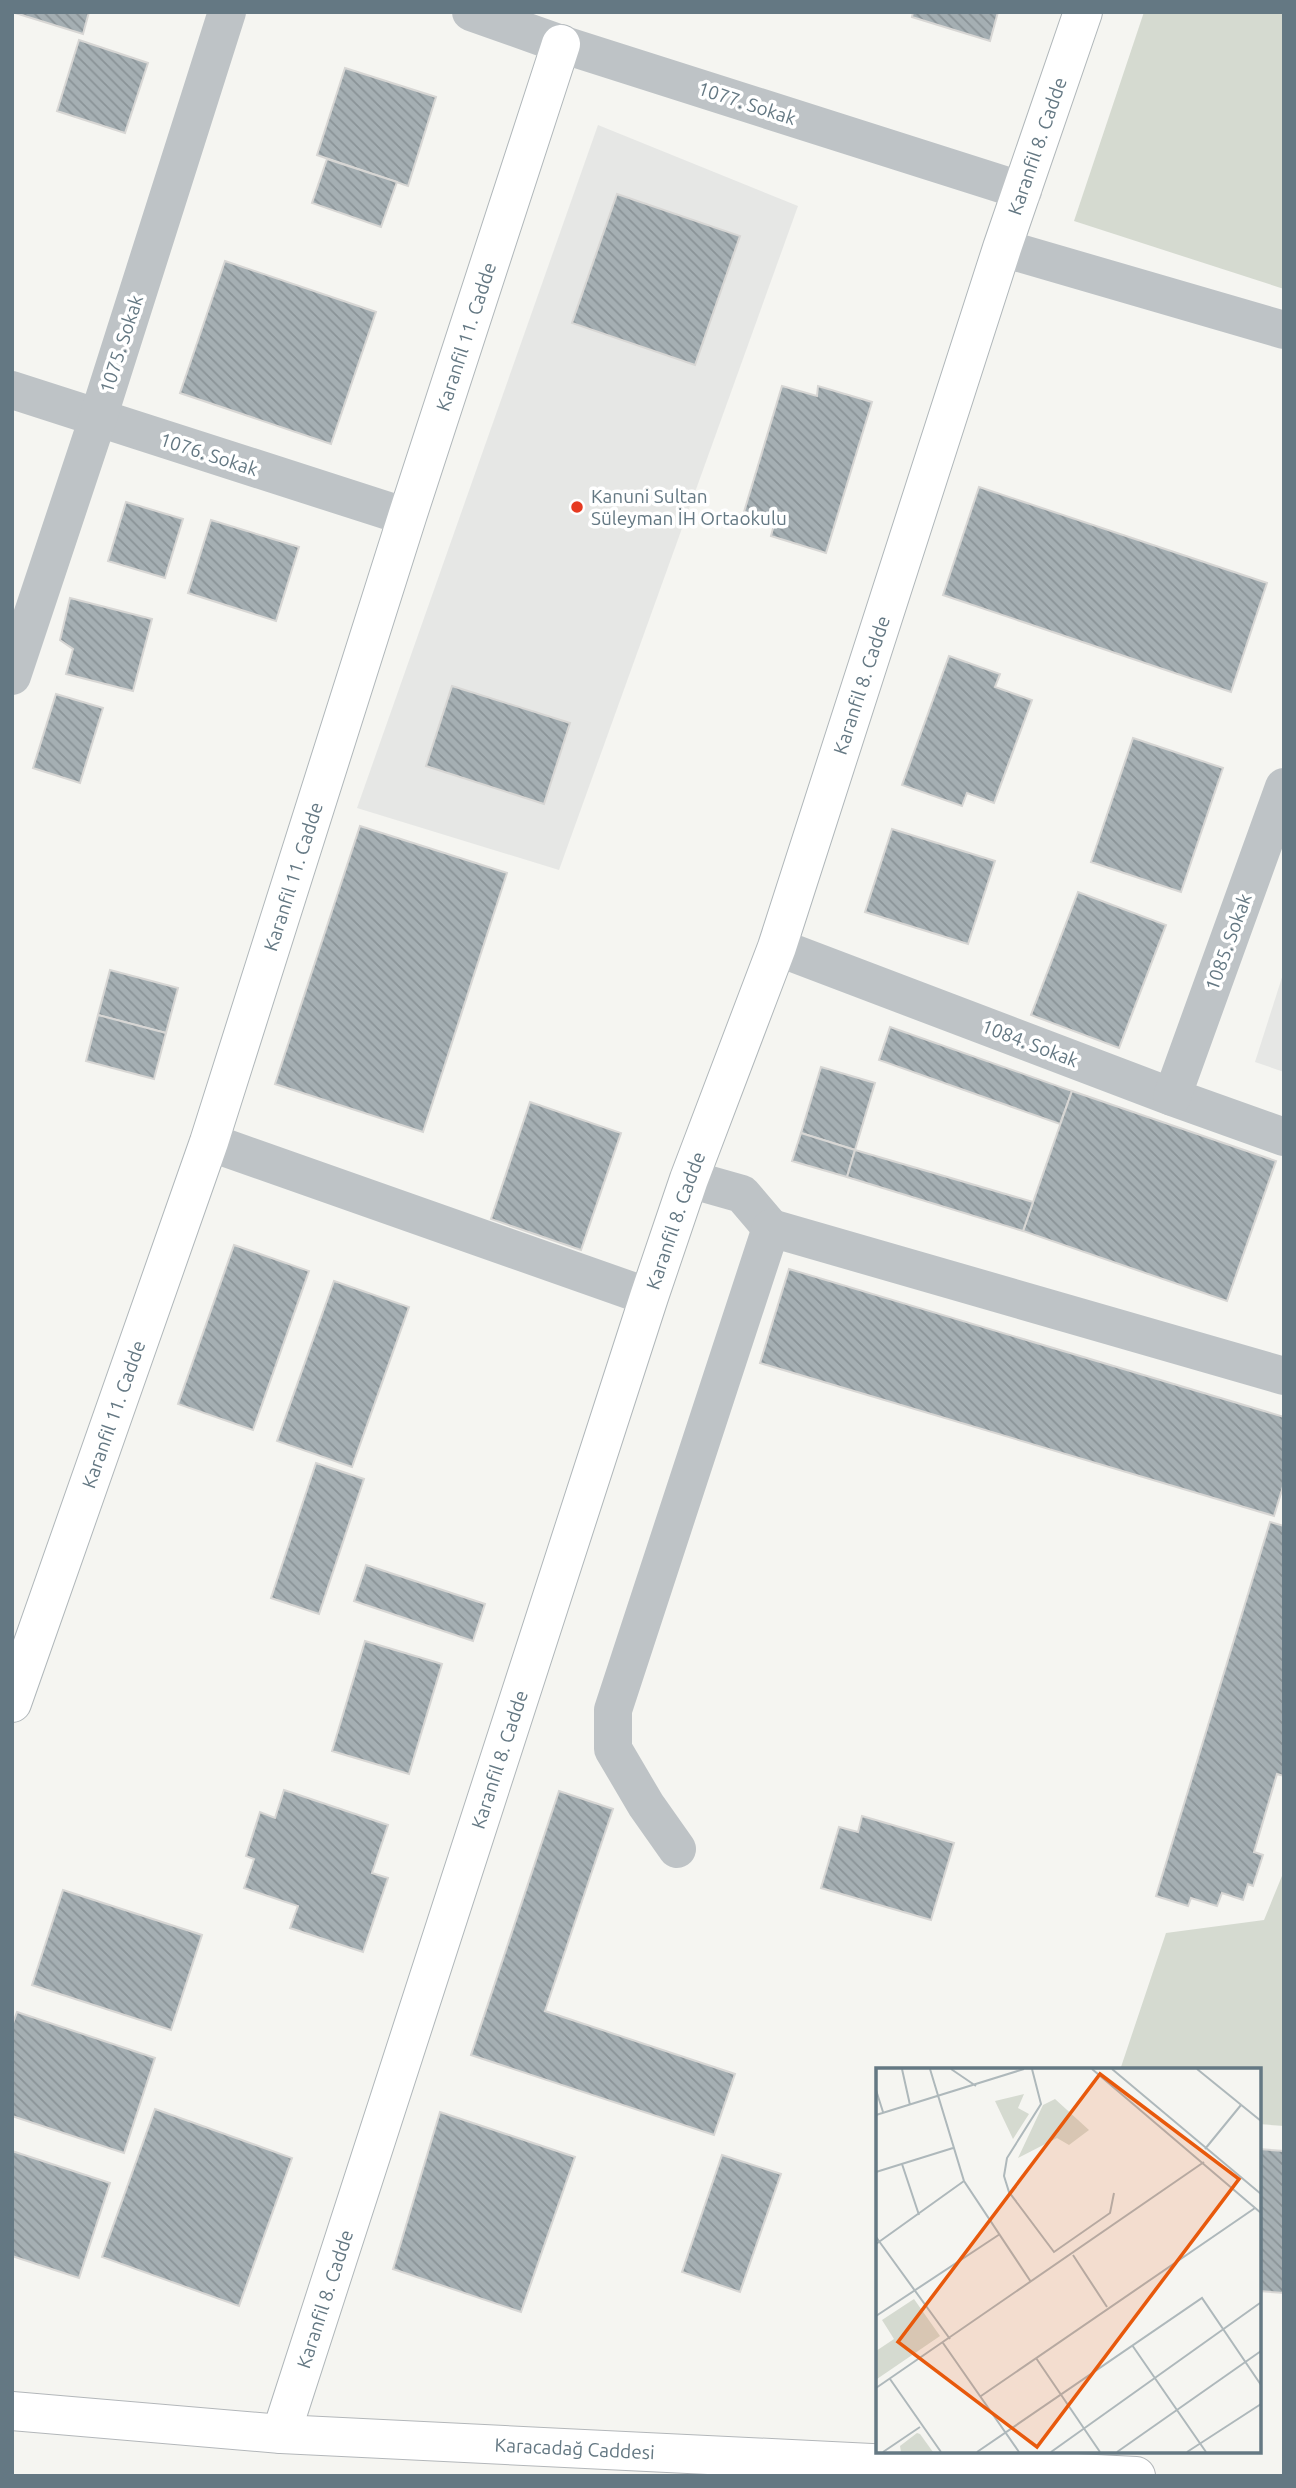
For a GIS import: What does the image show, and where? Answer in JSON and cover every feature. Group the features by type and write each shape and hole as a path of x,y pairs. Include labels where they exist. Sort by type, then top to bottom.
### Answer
{"main road":[{"name":"Karanfil 8. Cadde","path":"281,2434 649,1297 689,1179 777,947 1002,248 1083,12"},
{"name":"Karanfil 11. Cadde","path":"12,1703 209,1142 407,517 561,44"},
{"name":"Karacadağ Caddesi","path":"12,2411 281,2434 1136,2476"}],"street":[{"name":"1075. Sokak","path":"12,676 227,12"},
{"name":"1077. Sokak","path":"471,12 561,44 1023,191"},
{"path":"1002,248 1284,330"},
{"name":"1076. Sokak","path":"12,390 407,517"},
{"name":"1085. Sokak","path":"1172,1097 1284,787"},
{"name":"1084. Sokak","path":"777,947 1284,1137"},
{"path":"209,1142 649,1297"},
{"path":"689,1179 742,1194 771,1228 1284,1376"},
{"path":"677,1849 646,1805 613,1749 613,1710 771,1228"}],"shaded area":[{"path":"1144,12 1284,12 1284,289 1074,221"},
{"name":"Kanuni Sultan Süleyman İH Ortaokulu","path":"598,125 798,206 559,870 357,808"},
{"path":"1284,971 1284,1072 1255,1062"},
{"path":"1284,1871 1284,2126 1261,2124 1261,2068 1121,2068 1166,1933 1264,1920"}],"building":[{"path":"12,12 89,12 83,34"},
{"path":"913,12 998,12 990,41 912,17"},
{"path":"79,40 148,63 125,133 57,111"},
{"path":"345,68 436,97 408,186 317,155"},
{"path":"327,159 397,182 381,227 312,203"},
{"path":"617,194 740,236 695,365 572,323"},
{"path":"225,261 376,312 331,444 180,393"},
{"path":"782,386 817,396 818,386 872,402 826,553 771,536 775,521 744,512"},
{"path":"979,487 1267,583 1231,692 943,595"},
{"path":"126,502 183,519 165,578 108,561"},
{"path":"211,520 299,547 276,621 188,593"},
{"path":"70,598 152,619 133,691 66,674 73,649 60,640"},
{"path":"949,656 1000,674 995,687 1032,700 994,803 967,793 962,806 902,785"},
{"path":"452,686 570,723 544,804 426,766"},
{"path":"56,694 103,708 80,783 33,768"},
{"path":"1133,738 1223,768 1181,892 1091,862"},
{"path":"360,826 507,873 423,1132 275,1084"},
{"path":"892,829 995,861 968,944 865,912"},
{"path":"1078,892 1166,925 1119,1048 1031,1015"},
{"path":"110,970 178,988 166,1033 98,1015"},
{"path":"98,1015 166,1033 154,1079 86,1061"},
{"path":"890,1027 1072,1091 1060,1124 879,1060"},
{"path":"821,1067 875,1083 855,1150 801,1133"},
{"path":"1072,1091 1276,1161 1227,1301 1023,1231"},
{"path":"530,1102 621,1133 581,1250 491,1219"},
{"path":"801,1133 855,1150 847,1177 792,1161"},
{"path":"855,1150 1033,1202 1023,1231 847,1177"},
{"path":"234,1245 309,1271 253,1430 178,1404"},
{"path":"789,1269 1284,1417 1284,1483 1274,1516 760,1363"},
{"path":"334,1281 409,1307 352,1467 277,1441"},
{"path":"316,1463 364,1479 319,1614 271,1598"},
{"path":"1270,1522 1284,1526 1284,1776 1277,1774 1254,1852 1263,1855 1253,1886 1248,1884 1243,1900 1222,1893 1217,1906 1191,1898 1188,1906 1156,1896"},
{"path":"366,1565 485,1604 473,1641 354,1601"},
{"path":"365,1641 442,1664 409,1774 332,1751"},
{"path":"284,1790 388,1825 372,1873 388,1878 363,1952 290,1928 298,1906 244,1888 254,1859 246,1856 260,1812 275,1818"},
{"path":"559,1791 613,1809 545,2011 735,2074 714,2135 471,2055"},
{"path":"862,1816 954,1843 931,1920 821,1888 839,1827 858,1832"},
{"path":"63,1890 202,1935 171,2030 32,1985"},
{"path":"17,2012 155,2058 124,2153 12,2116 12,2026"},
{"path":"155,2109 292,2158 239,2306 102,2257"},
{"path":"440,2112 575,2157 521,2312 393,2269"},
{"path":"1261,2149 1284,2151 1284,2293 1261,2291"},
{"path":"12,2151 110,2183 79,2278 12,2256"},
{"path":"722,2155 781,2174 740,2292 682,2272"}],"place":[{"name":"Kanuni Sultan Süleyman İH Ortaokulu","path":"577,507"}]}
